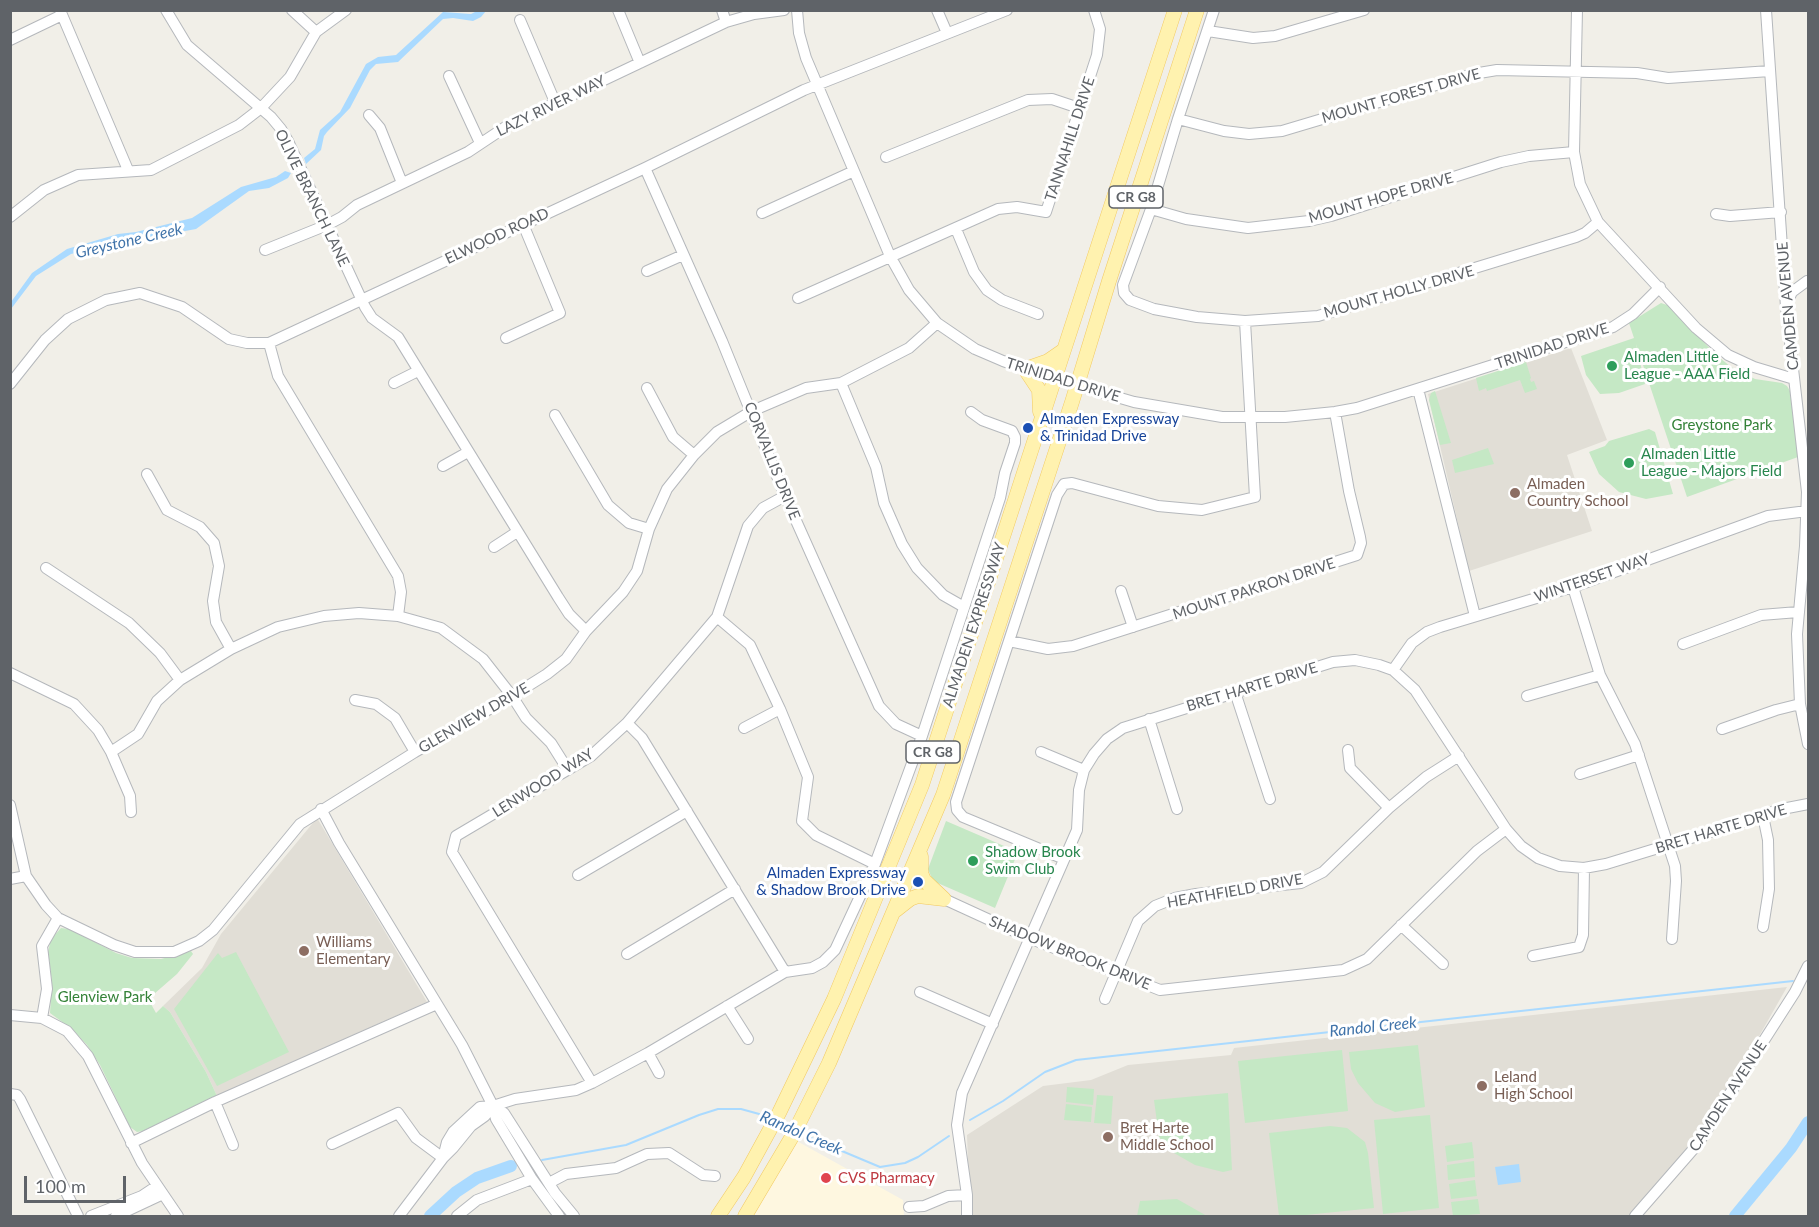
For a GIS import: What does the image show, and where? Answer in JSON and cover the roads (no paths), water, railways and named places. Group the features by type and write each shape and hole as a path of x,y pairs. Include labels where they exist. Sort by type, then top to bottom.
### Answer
{"main road":[{"name":"ALMADEN EXPRESSWAY","path":"718,1216 744,1177 776,1119 834,999 922,785 1175,10"},
{"name":"ALMADEN EXPRESSWAY","path":"745,1216 796,1129 829,1063 943,795 1197,10"},
{"path":"1041,421 1039,390 1025,369 1048,361 1064,350"},
{"path":"920,850 921,873 924,880 944,899"},
{"path":"895,910 918,896 944,899"}],"street":[{"name":"OLIVE BRANCH LANE","path":"166,10 187,45 271,117 288,141 360,299 372,318 398,337 569,614 586,631"},
{"path":"292,10 316,33"},
{"path":"10,217 44,190 78,175 152,170 239,125 261,108 290,77 316,33 346,10"},
{"path":"618,10 640,63"},
{"path":"722,10 726,22"},
{"name":"LAZY RIVER WAY","path":"265,250 327,225 357,206 468,152 507,126 726,22 754,14 784,10"},
{"name":"TRINIDAD DRIVE","path":"797,10 802,41 818,85 890,256 909,290 937,323 975,349 1055,379 1149,405 1222,417 1286,417 1335,412 1418,390 1613,327 1633,314 1660,287"},
{"path":"937,10 947,33"},
{"name":"ELWOOD ROAD","path":"10,384 45,340 68,319 106,300 140,293 182,307 229,339 247,343 269,343 645,168 804,90 1007,10"},
{"name":"TANNAHILL DRIVE","path":"798,298 998,210 1017,207 1046,212 1097,55 1100,30 1094,10"},
{"path":"1151,209 1214,10"},
{"path":"1208,31 1253,38 1275,36 1364,10"},
{"path":"1577,10 1574,152 1580,184 1598,222 1696,328 1728,355 1754,367 1794,379"},
{"name":"CAMDEN AVENUE","path":"1766,10 1786,307 1807,492 1797,634 1800,704 1809,744"},
{"path":"10,40 61,13 128,170"},
{"path":"520,20 555,102"},
{"name":"MOUNT FOREST DRIVE","path":"1178,119 1224,131 1250,134 1282,131 1473,74 1497,70 1637,73 1668,78 1770,71"},
{"path":"449,76 480,143"},
{"path":"886,157 1028,100 1052,99 1079,108"},
{"path":"369,115 380,128 402,183"},
{"name":"MOUNT HOPE DRIVE","path":"1151,209 1186,219 1248,228 1309,221 1501,162 1529,156 1574,152"},
{"name":"CORVALLIS DRIVE","path":"645,168 752,411 785,496 879,706 896,724 922,736"},
{"path":"762,213 854,171"},
{"name":"MOUNT HOLLY DRIVE","path":"1151,209 1125,280 1124,294 1130,300 1154,309 1197,317 1245,321 1318,316 1356,306 1576,237 1598,222"},
{"path":"1716,214 1730,216 1781,212"},
{"path":"507,338 561,313 523,224"},
{"path":"956,229 974,272 987,290 1002,300 1038,314"},
{"path":"647,271 683,255"},
{"path":"1784,275 1808,281"},
{"path":"1786,307 1793,291 1808,281"},
{"path":"1064,859 963,817 957,810 957,796 1057,495 1064,484 1072,483 1158,506 1202,510 1255,497 1245,321"},
{"name":"GLENVIEW DRIVE","path":"10,805 26,876 58,918 114,945 135,952 174,952 199,941 213,930 300,824 415,752 512,696 547,674 566,658 586,631 638,571 649,529 667,489 694,455 717,432 752,411 806,388 841,383 909,348 937,323"},
{"path":"269,343 278,376 398,576 401,592 398,616"},
{"path":"394,383 418,371"},
{"path":"841,383 876,467 884,503 902,544 917,568 943,595 964,607"},
{"path":"647,388 673,437 694,455"},
{"path":"1418,390 1475,616"},
{"path":"399,1216 443,1158 447,1142 466,1118 480,1107 576,1090 648,1053 785,972 812,968 830,956 841,940 875,864 922,736 1000,498 1015,437 1009,428 982,420 971,412"},
{"name":"MOUNT PAKRON DRIVE","path":"1010,641 1035,648 1063,648 1357,555 1361,543 1335,412"},
{"path":"555,415 608,505 630,523 649,529"},
{"path":"443,466 468,452"},
{"path":"147,474 166,510 200,527 214,543 219,566 213,601 216,622 231,649"},
{"name":"LENWOOD WAY","path":"592,1083 452,852 456,836 591,756 627,723 717,617 748,526 763,508 785,496"},
{"name":"WINTERSET WAY","path":"1393,670 1412,643 1426,632 1573,587 1768,516 1807,511"},
{"path":"494,547 517,532"},
{"path":"46,568 129,623 160,653 180,680"},
{"path":"1573,587 1600,675 1639,755 1675,866 1672,939"},
{"path":"1122,591 1133,627"},
{"path":"1683,644 1761,615 1798,612"},
{"path":"111,752 138,734 158,701 180,680 231,649 278,627 324,616 359,613 398,616 441,628 483,659 526,718 551,743 568,770"},
{"path":"717,617 750,645 780,709 808,777 801,821 816,835 875,864"},
{"name":"BRET HARTE DRIVE","path":"967,1216 967,1195 957,1125 962,1094 1077,830 1079,790 1084,771 1094,754 1107,739 1123,728 1333,662 1355,660 1393,670 1415,690 1506,829 1521,846 1538,858 1560,866 1584,868 1606,864 1777,810 1809,804"},
{"path":"10,673 74,704 98,729 111,752 130,796 131,812"},
{"path":"1527,696 1600,675"},
{"path":"1235,692 1270,799"},
{"path":"355,700 376,704 395,718 415,752"},
{"path":"1722,729 1800,704"},
{"path":"744,728 780,709"},
{"path":"1149,719 1177,809"},
{"path":"627,723 642,738 785,972"},
{"path":"1348,750 1350,768 1389,808"},
{"path":"1041,752 1084,771"},
{"path":"1580,774 1639,755"},
{"name":"HEATHFIELD DRIVE","path":"1105,999 1138,921 1155,906 1175,898 1196,894 1301,883 1323,872 1389,808 1426,777 1459,756"},
{"path":"321,809 339,843 462,1045 493,1106 496,1119 532,1179 559,1216"},
{"path":"578,875 687,811"},
{"path":"1762,816 1768,840 1769,889 1763,927"},
{"name":"SHADOW BROOK DRIVE","path":"944,899 1029,938 1160,990 1343,970 1367,959 1477,851 1506,829"},
{"path":"1533,956 1579,947 1583,935 1584,868"},
{"path":"10,879 26,876"},
{"path":"627,954 735,889"},
{"path":"42,1018 47,989 42,946 58,918"},
{"path":"1401,925 1443,964"},
{"name":"CAMDEN AVENUE","path":"1635,1216 1697,1145 1795,992 1809,966"},
{"path":"920,992 993,1024"},
{"path":"131,1143 215,1102 437,1004"},
{"path":"727,1006 748,1039"},
{"path":"10,1015 42,1018 67,1031 88,1056 131,1143 178,1216"},
{"path":"648,1053 658,1073"},
{"path":"10,1094 17,1095 20,1099 78,1216"},
{"path":"215,1102 234,1145"},
{"path":"493,1106 504,1113 573,1216"},
{"path":"332,1144 398,1113 416,1138 443,1158"},
{"path":"549,1183 566,1174 615,1168 647,1154 669,1153 703,1175 715,1176"},
{"path":"532,1179 535,1161"},
{"path":"457,1216 477,1200 532,1179 542,1182 561,1210 573,1216"},
{"path":"91,1216 160,1190"},
{"path":"116,1216 160,1190"},
{"path":"909,1207 924,1206 948,1196 967,1195"}],"water":[{"path":"479,10 486,11 473,21 443,19 398,62 376,64 370,70 350,108 324,136 321,150 306,164 304,158 315,149 320,130 340,112 366,64 378,57 396,55 443,12 471,14"},
{"name":"Greystone Creek","path":"285,171 291,173 288,178 269,188 249,191 196,229 71,254 36,276 11,309 11,302 32,273 67,249 118,234 136,232 192,218 241,187 276,177"},
{"path":"1519,1164 1521,1182 1498,1185 1495,1167"}],"waterway":[{"name":"Randol Creek","path":"970,1120 1045,1072 1076,1060 1793,981"},
{"name":"Randol Creek","path":"542,1160 626,1145 718,1109 741,1109 770,1117"},
{"path":"1735,1216 1791,1148 1808,1122"},
{"name":"Randol Creek","path":"781,1123 791,1128"},
{"name":"Randol Creek","path":"799,1133 880,1167 905,1163 949,1136"},
{"name":"Randol Creek","path":"430,1216 456,1192 477,1178 511,1166"}],"place":[{"name":"Almaden Little League - AAA Field","path":"1612,366"},
{"name":"Almaden Expressway & Trinidad Drive","path":"1028,428"},
{"name":"Almaden Little League - Majors Field","path":"1629,463"},
{"name":"Almaden Country School","path":"1515,493"},
{"name":"Shadow Brook Swim Club","path":"973,861"},
{"name":"Almaden Expressway & Shadow Brook Drive","path":"918,882"},
{"name":"Williams Elementary","path":"304,951"},
{"name":"Leland High School","path":"1482,1086"},
{"name":"Bret Harte Middle School","path":"1108,1137"},
{"name":"CVS Pharmacy","path":"826,1178"}],"park label":[{"name":"Greystone Park","path":"1722,425"},
{"name":"Glenview Park","path":"105,997"}]}
